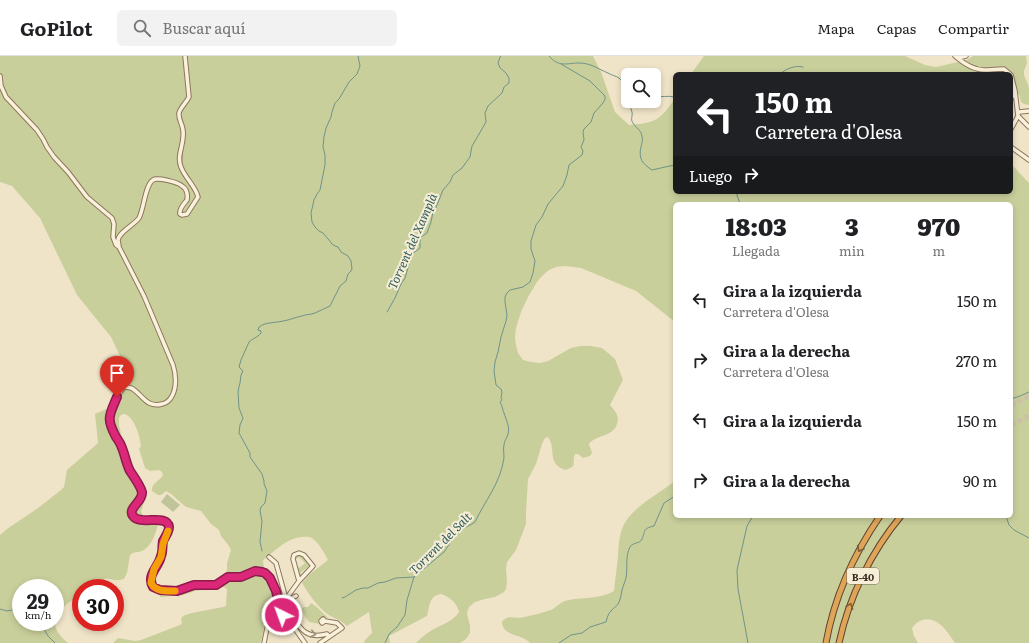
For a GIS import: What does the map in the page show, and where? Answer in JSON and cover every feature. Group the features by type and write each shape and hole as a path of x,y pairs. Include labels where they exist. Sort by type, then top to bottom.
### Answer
{"highway":[{"name":"B-40","path":"826,643 834,612 848,574 861,547 879,518"},
{"name":"B-40","path":"839,643 848,611 866,568 900,518"}],"street":[{"path":"108,372 124,387 133,388 148,403 155,405 165,403 174,392 176,371 144,296 119,246 118,240 120,235 139,218 149,186 154,180 158,179 179,184 186,190 188,200 179,210 180,214 182,215 187,214 198,197 182,170 179,161 184,130 179,118 179,113 180,109 187,102 189,97 186,56"},
{"path":"956,57 966,56"},
{"path":"956,57 970,67 983,70 1004,69 1008,72"},
{"path":"0,76 1,86 6,97 37,130 54,157 68,172 87,197 112,218 114,224 113,236 116,245 119,246"},
{"path":"1013,83 1018,114 1029,127"},
{"path":"1013,96 1015,92"},
{"path":"1013,125 1018,114 1029,110"},
{"path":"1013,148 1029,160"},
{"path":"124,387 117,397 110,412 109,420 110,426 122,447 127,464 141,490 142,495 133,508 133,516 139,519 163,521 169,526 169,530 163,544 161,557 154,569 151,580 152,585 155,589 177,591 194,585 216,585 228,577 241,577 255,571 265,573 270,578 278,600 277,607 267,628 264,643"},
{"path":"299,581 292,559 294,555 299,553 304,555 313,566 299,581 285,600 280,610 282,615 293,626 305,643"},
{"path":"269,557 276,563 285,600"},
{"path":"285,600 296,596"},
{"path":"275,611 282,606 288,607 297,624 304,632 316,636 327,634 328,637"},
{"path":"320,643 343,628 336,623 325,621"}],"green space":[{"path":"0,56 593,56 601,72 615,112 629,125 655,120 673,101 673,194 1013,194 1013,166 1029,183 1029,643 955,643 943,627 935,621 927,619 919,621 912,628 918,643 530,643 523,638 509,633 503,627 502,622 504,619 509,617 521,618 538,614 551,610 566,601 598,597 614,591 619,541 625,523 633,512 673,482 673,518 1013,518 1013,202 673,202 673,320 636,291 581,268 565,266 556,267 549,270 537,282 528,297 521,312 515,337 518,353 523,360 540,363 548,361 571,348 591,346 602,348 615,359 623,380 610,405 614,409 618,421 612,431 596,438 589,444 592,453 590,456 583,458 578,454 575,454 573,466 565,470 556,464 551,442 548,437 545,438 536,464 528,479 526,524 516,550 507,562 506,589 504,592 495,597 475,602 469,607 467,613 470,633 466,639 460,643 416,643 427,633 453,619 459,612 453,601 441,594 432,599 427,616 389,636 390,643 364,643 372,633 369,612 347,626 323,610 302,583 310,574 328,560 315,541 310,537 301,537 285,543 263,560 264,568 274,597 274,605 264,628 260,643 113,643 118,638 135,641 141,640 180,625 182,623 182,617 185,615 226,606 227,589 224,587 195,591 183,595 160,597 160,594 165,588 179,587 197,580 214,580 218,578 226,573 231,550 221,536 219,530 211,524 201,511 186,507 166,491 161,495 158,495 152,491 154,484 162,477 162,472 159,470 150,471 145,468 139,449 141,446 136,427 131,418 124,414 119,418 119,425 125,451 146,495 141,512 145,516 153,518 158,523 153,539 145,549 130,555 127,573 124,579 72,579 72,601 64,607 64,579 12,579 12,631 58,631 68,643 0,643 0,535 64,487 67,470 98,443 95,414 120,403 127,371 111,337 77,295 40,218 12,186 0,182"},
{"path":"704,56 905,56 925,65 936,67 967,60 973,56 1026,56 1027,63 1024,75 1029,87 1029,105 1021,102 1019,94 1013,92 1013,72 692,72"},
{"path":"167,494 180,505 173,512 161,502"},
{"path":"298,554 303,556 311,565 300,573 302,575 300,577 295,562 299,568 305,563 299,557 294,560"},
{"path":"311,603 329,618 323,617 320,624 309,622 301,609 308,607"}],"waterway":[{"path":"262,551 260,542 262,521 260,511 261,507 265,503 267,491 262,474 250,457 250,453 239,433 243,418 239,408 238,392 243,371 239,367 249,342 261,333 261,331 258,330 261,325 286,321 313,314 330,306 340,286 346,281 348,274 352,269 351,261 348,256 341,252 338,247 332,244 323,233 315,227 312,222 311,213 314,200 320,190 325,165 323,147 326,128 335,103 349,82 357,74 360,66 358,56"},
{"name":"Torrent del Xamplà","path":"387,312 405,278 412,254 420,248 421,237 427,233 433,212 443,190 450,182 453,175 462,168 470,157 472,146 486,122 485,113 488,106 502,93 504,87 509,83 509,78 500,68 498,63 501,56"},
{"path":"549,56 556,62 560,63 579,63 594,66 619,78 623,83 625,98 632,113 632,122 640,131 642,137 640,151 642,161 652,170 673,165"},
{"name":"Torrent del Salt","path":"385,643 389,634 397,627 405,615 407,600 414,577 444,552 462,529 475,522 496,484 502,467 504,458 504,444 508,434 508,423 500,402 502,400 502,392 496,385 494,371 507,315 505,297 510,290 523,287 530,282 535,261 531,249 531,241 536,225 542,217 548,204 563,186 569,165 582,155 583,151 581,147 584,140 584,129 591,122 594,113 605,99 605,96 590,81 561,64"},
{"path":"783,72 790,68 803,67"},
{"path":"661,97 673,97"},
{"path":"737,194 739,202"},
{"path":"1013,398 1029,392"},
{"path":"559,643 571,635 582,633 590,627 606,622 609,613 618,605 620,599 626,578 628,551 630,547 641,541 646,529 654,526 664,503 673,497"},
{"path":"748,643 738,589 737,570 747,526 752,518"},
{"path":"1007,518 1009,525 1014,530 1029,538"},
{"path":"342,598 356,590 368,588 378,583 396,578 414,577"},
{"path":"0,609 7,611 12,610"},
{"path":"45,631 55,643"}],"tunnel":[{"path":"1013,404 1029,396"},
{"path":"1013,424 1029,416"}],"slow traffic":[{"path":"168,531 164,540 160,560 154,569 151,583 153,587 158,590 175,591"}],"route":[{"path":"117,397 110,412 110,426 122,447 127,464 142,493 141,498 133,508 133,516 141,520 163,521 169,526 168,533 164,540 160,560 154,569 151,580 153,587 158,590 177,591 198,584 216,585 228,577 241,577 258,571 265,573 272,580 278,600 275,611 282,606 280,608 280,610 280,612 282,615"}]}
